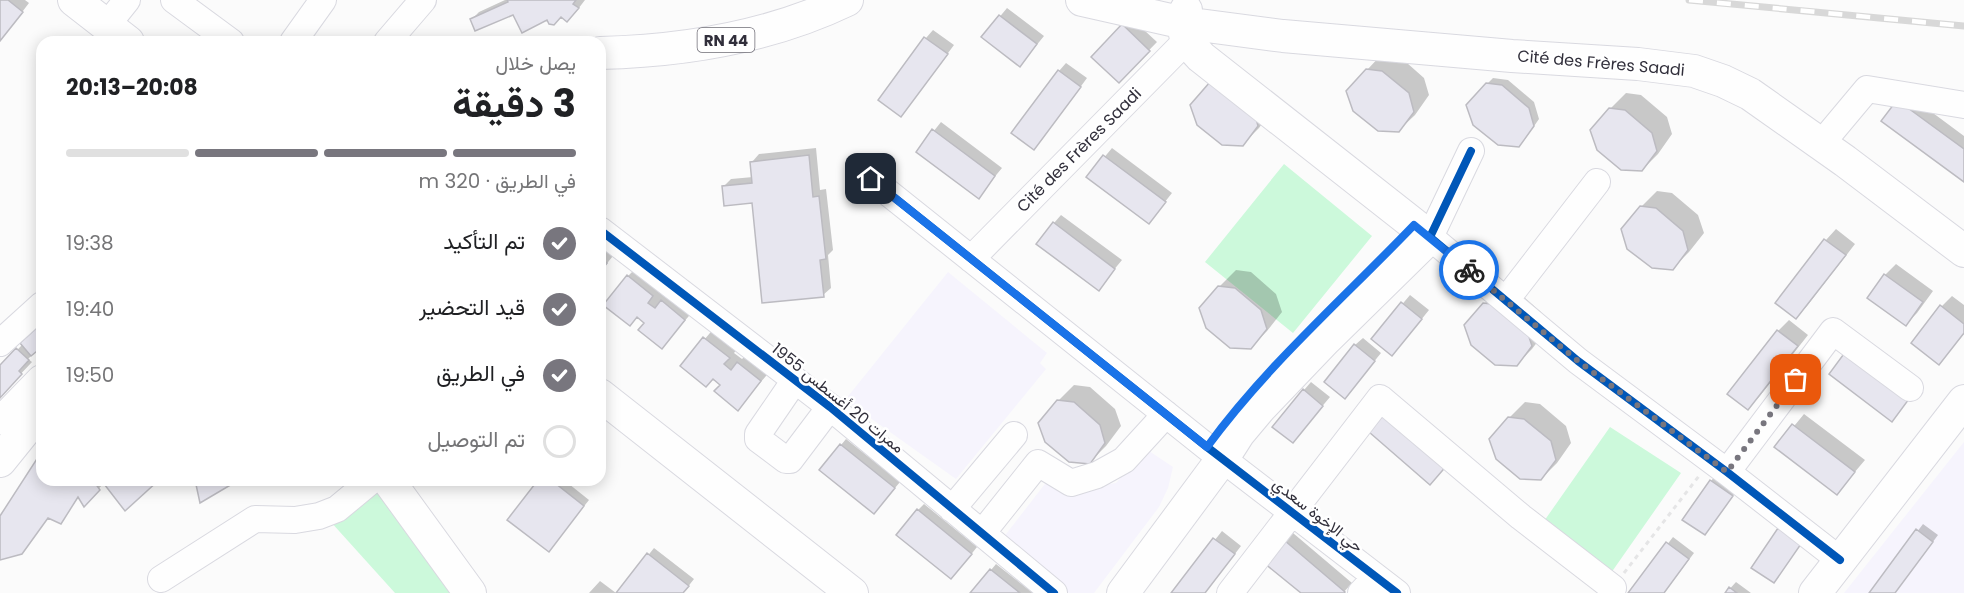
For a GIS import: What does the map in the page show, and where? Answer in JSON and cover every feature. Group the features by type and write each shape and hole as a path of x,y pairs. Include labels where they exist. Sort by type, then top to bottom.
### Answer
{"main road":[{"path":"74,0 117,14 143,36"},
{"name":"RN 44","path":"606,54 658,50 736,38 795,22 847,0"},
{"name":"Cité des Frères Saadi","path":"1082,0 1185,25 1283,36 1512,56 1638,64 1694,71 1737,87 1774,110 1964,251"},
{"name":"Cité des Frères Saadi","path":"1128,0 1185,25 1385,33 1639,50 1729,68 1791,102 1964,231"},
{"path":"1100,593 1215,452 1239,433 1280,387 1392,272 1422,231 1201,57 1185,25"},
{"path":"0,424 36,387"},
{"path":"606,400 852,593"},
{"path":"1815,593 1964,401"},
{"path":"0,461 36,416"},
{"path":"606,418 830,593"},
{"path":"1122,593 1215,452"},
{"path":"392,486 470,593"},
{"path":"410,486 488,593"}],"street":[{"path":"174,0 223,36"},
{"path":"296,36 323,0"},
{"path":"392,36 423,0"},
{"name":"Cité des Frères Saadi","path":"971,259 1185,25"},
{"path":"1832,132 1867,90 1964,105"},
{"path":"1471,151 1422,231 1578,361 1840,560"},
{"path":"871,179 1215,452"},
{"path":"1506,300 1597,182"},
{"name":"ممرات 20 أغسطس 1955","path":"606,235 830,407 1054,593"},
{"path":"0,343 36,311"},
{"path":"1719,466 1833,332 1910,388"},
{"path":"795,380 758,434 758,439 786,460 790,460 830,407"},
{"path":"1230,593 1380,398 1521,517 1613,588"},
{"path":"983,532 1038,463 1071,483 1097,475 1124,460 1166,414"},
{"path":"952,508 1014,435"},
{"name":"حي الإخوة سعدي","path":"1215,452 1292,513 1369,585 1397,593"},
{"path":"161,579 255,519 295,520 319,516 337,509 365,486"}],"path":[{"path":"1613,588 1719,466"}],"shaded area":[{"path":"948,272 1047,353 1040,363 1046,369 956,479 845,400"},
{"path":"1964,442 1964,593 1844,593"},
{"path":"1146,449 1173,467 1168,488 1159,507 1094,593 1069,593 1003,538 1048,480 1066,491 1116,483"}],"green space":[{"path":"1284,164 1372,236 1293,333 1205,262"},
{"path":"1610,427 1681,473 1611,573 1542,524"},
{"path":"372,486 382,486 459,593 395,593 330,521"}],"building":[{"path":"0,0 8,0 23,12 0,41"},
{"path":"507,0 576,0 573,4 579,8 567,22 561,17 554,25 549,24 547,20 522,33 513,15 475,31 470,19 508,2"},
{"path":"999,15 1037,44 1020,67 981,37"},
{"path":"1122,24 1150,51 1119,83 1091,57"},
{"path":"924,37 948,54 901,117 878,100"},
{"path":"1366,69 1382,71 1409,93 1414,112 1399,132 1378,131 1353,111 1346,91"},
{"path":"1058,70 1081,87 1034,150 1011,133"},
{"path":"1210,82 1253,107 1258,126 1243,146 1222,145 1197,125 1190,105"},
{"path":"1486,83 1502,85 1529,108 1534,126 1519,147 1498,145 1473,125 1466,105"},
{"path":"1897,100 1964,149 1964,182 1881,121"},
{"path":"1609,108 1625,110 1652,133 1657,151 1642,171 1621,170 1597,150 1590,130"},
{"path":"932,129 995,176 979,199 916,152"},
{"path":"809,155 813,197 819,196 826,259 820,260 824,297 762,303 752,203 724,206 722,186 752,183 750,162"},
{"path":"1103,155 1166,202 1149,224 1086,177"},
{"path":"1640,206 1656,208 1683,231 1688,250 1673,270 1652,268 1627,249 1621,229"},
{"path":"1053,222 1115,269 1099,291 1036,244"},
{"path":"1824,239 1846,255 1796,319 1775,303"},
{"path":"1884,274 1923,302 1906,326 1867,298"},
{"path":"627,275 653,296 648,303 655,308 661,300 685,320 662,349 638,330 644,323 637,317 630,326 606,307 606,301"},
{"path":"1218,286 1235,288 1261,310 1267,329 1251,349 1230,348 1206,328 1199,308"},
{"path":"1401,302 1422,319 1392,356 1371,339"},
{"path":"1483,303 1500,305 1526,328 1532,346 1517,366 1495,365 1471,345 1464,325"},
{"path":"1940,305 1964,324 1964,333 1939,365 1911,343"},
{"path":"36,328 36,352 31,356 20,343"},
{"path":"1777,330 1798,346 1748,410 1727,394"},
{"path":"703,337 730,358 724,364 731,370 737,362 761,381 738,411 714,391 720,385 713,379 706,387 680,366"},
{"path":"1354,344 1375,361 1345,399 1324,382"},
{"path":"16,348 29,360 19,371 22,374 0,398 0,365"},
{"path":"1846,351 1909,399 1892,422 1829,374"},
{"path":"1303,389 1323,406 1293,443 1272,427"},
{"path":"1057,400 1074,402 1100,425 1105,443 1090,464 1069,462 1045,442 1038,423"},
{"path":"1387,411 1448,464 1430,485 1369,432"},
{"path":"1508,417 1524,419 1551,441 1556,460 1541,480 1520,479 1496,459 1489,439"},
{"path":"1792,424 1855,472 1837,495 1774,447"},
{"path":"840,444 895,488 874,514 819,470"},
{"path":"36,460 36,486 97,486 100,490 84,507 78,497 61,524 48,518 22,554 0,560 0,516"},
{"path":"1710,480 1733,496 1705,535 1682,520"},
{"path":"106,486 152,486 125,511"},
{"path":"196,486 229,486 200,503"},
{"path":"533,486 559,486 584,506 549,552 507,520"},
{"path":"917,509 972,554 951,579 896,535"},
{"path":"1778,528 1801,544 1774,583 1751,568"},
{"path":"1916,529 1933,542 1895,593 1869,593"},
{"path":"1213,538 1235,554 1205,593 1171,593"},
{"path":"1284,540 1345,592 1301,593 1264,563"},
{"path":"1666,542 1689,559 1664,593 1628,593"},
{"path":"647,553 689,586 683,593 616,593"},
{"path":"990,569 1020,593 970,593"},
{"path":"1729,587 1737,593 1725,593"}],"railway":[{"path":"1689,0 1964,26"}],"cycle path":[{"path":"1471,151 1430,237 1578,361 1840,560"},
{"path":"871,179 1207,447 1397,593"},
{"path":"606,235 830,407 1054,593"}],"way so far":[{"path":"1469,270 1578,361 1727,472 1796,380"}],"route":[{"path":"871,179 1207,447 1264,377 1414,225 1469,270"}]}
